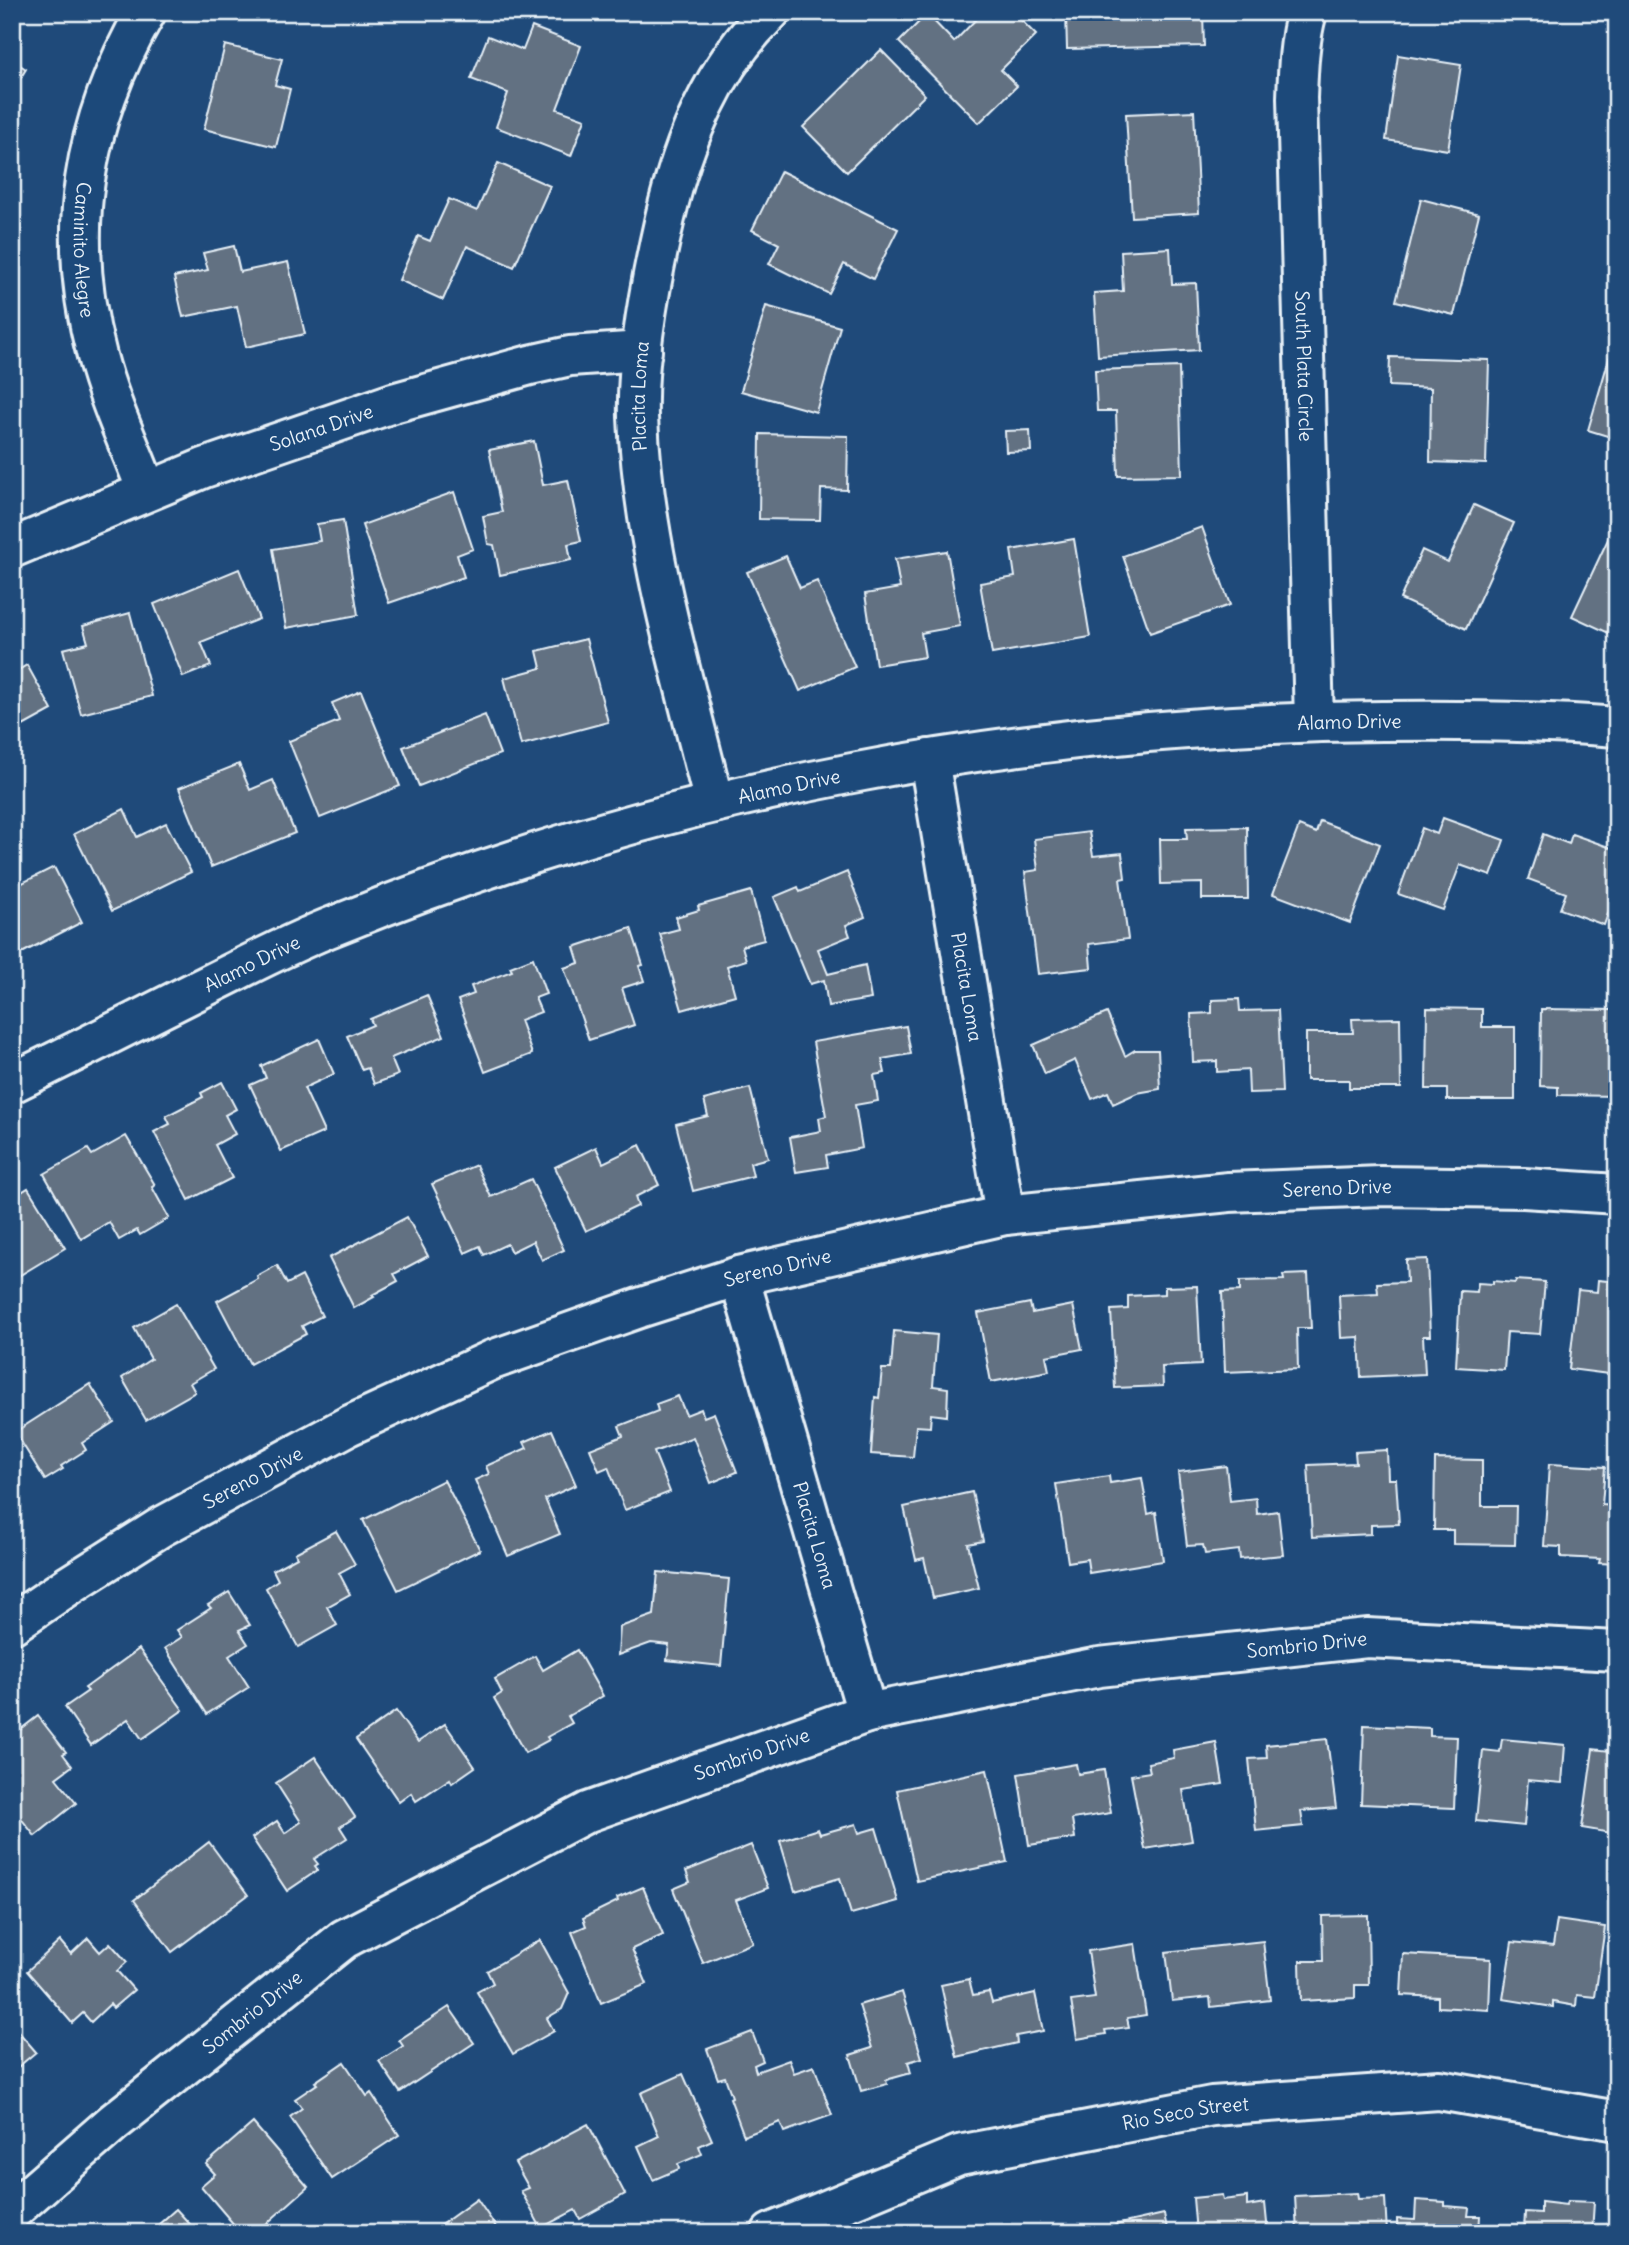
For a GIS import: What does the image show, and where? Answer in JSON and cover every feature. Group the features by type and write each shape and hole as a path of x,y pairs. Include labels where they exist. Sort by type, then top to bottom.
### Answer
{"street":[{"name":"Caminito Alegre","path":"146,12 116,71 100,113 88,159 80,208 80,256 85,306 97,358 147,491"},
{"name":"Placita Loma","path":"714,803 650,532 642,476 638,415 642,351 662,230 688,139 707,97 730,59 770,12"},
{"name":"South Plata Circle","path":"1307,12 1298,61 1297,98 1314,721"},
{"name":"Solana Drive","path":"12,548 147,491 283,439 530,365 570,356 642,351"},
{"name":"Alamo Drive","path":"12,1083 334,925 494,866 641,822 837,775 998,748 1157,730 1314,721 1533,722 1617,727"},
{"name":"Placita Loma","path":"929,759 1005,1215"},
{"name":"Sereno Drive","path":"12,1624 161,1527 348,1426 492,1360 740,1276 1005,1215 1229,1192 1381,1186 1524,1188 1617,1194"},
{"name":"Placita Loma","path":"740,1276 867,1713"},
{"name":"Sombrio Drive","path":"12,2211 114,2122 344,1939 588,1812 867,1713 1099,1667 1367,1638 1617,1651"},
{"name":"Rio Seco Street","path":"771,2233 959,2155 1212,2106 1439,2090 1617,2121"}],"building":[{"path":"983,12 1013,12 1036,35 1001,70 1017,86 979,123 899,42 927,14 954,42"},
{"path":"1066,12 1203,12 1204,46 1067,49"},
{"path":"532,27 581,46 557,109 585,119 571,156 496,127 508,93 471,79 488,36 523,50"},
{"path":"225,45 282,59 275,85 290,89 276,147 204,129"},
{"path":"881,50 925,95 847,172 803,127"},
{"path":"1398,55 1461,65 1448,150 1386,140"},
{"path":"12,60 26,69 12,92"},
{"path":"1194,111 1199,213 1132,217 1126,114"},
{"path":"498,163 550,186 514,267 467,246 443,300 399,280 418,236 430,241 449,199 477,211"},
{"path":"781,171 898,229 873,279 844,264 829,294 769,264 779,244 752,230"},
{"path":"1421,199 1479,214 1454,315 1396,301"},
{"path":"234,246 240,272 288,262 305,334 246,347 237,306 183,317 174,277 208,270 203,253"},
{"path":"1170,248 1172,284 1196,283 1199,350 1098,356 1094,293 1123,291 1121,251"},
{"path":"766,306 840,327 816,412 741,391"},
{"path":"1613,345 1617,346 1617,439 1588,430"},
{"path":"1390,357 1489,360 1486,464 1430,462 1431,388 1389,386"},
{"path":"1179,367 1182,475 1118,476 1116,411 1097,411 1095,370"},
{"path":"1030,430 1031,451 1006,452 1005,431"},
{"path":"760,434 848,436 847,490 821,489 820,520 759,519"},
{"path":"534,441 543,485 568,480 581,541 568,544 571,560 500,575 494,545 488,544 483,516 502,512 489,450"},
{"path":"454,492 473,549 457,555 464,577 389,603 362,525"},
{"path":"1474,505 1514,523 1466,629 1400,599 1422,550 1448,562"},
{"path":"343,520 358,615 286,628 273,549 320,541 317,524"},
{"path":"1617,520 1617,628 1613,635 1572,616"},
{"path":"1202,527 1230,605 1150,633 1123,556"},
{"path":"1074,539 1090,637 992,654 980,583 1015,577 1011,550"},
{"path":"947,551 960,626 921,633 925,657 876,665 865,594 900,588 895,559"},
{"path":"786,556 800,588 817,581 855,667 800,691 747,572"},
{"path":"239,569 259,619 201,642 211,666 183,677 154,604"},
{"path":"130,613 152,696 81,714 63,649 88,643 83,626"},
{"path":"586,639 608,722 521,745 504,678 541,668 537,651"},
{"path":"27,665 52,710 12,732 12,674"},
{"path":"361,691 400,786 320,818 289,741 339,721 332,703"},
{"path":"485,715 500,754 419,786 403,747"},
{"path":"239,764 250,790 273,780 295,833 211,867 179,788"},
{"path":"124,809 137,837 166,823 191,872 112,911 74,834"},
{"path":"1443,818 1504,840 1491,876 1460,865 1443,910 1398,894 1422,828 1437,834"},
{"path":"1320,821 1380,844 1350,923 1273,894 1299,826 1316,833"},
{"path":"1247,827 1248,899 1202,899 1202,883 1161,884 1160,839 1187,839 1186,828"},
{"path":"1089,832 1093,856 1122,853 1125,878 1120,879 1128,939 1089,944 1091,968 1038,974 1025,872 1038,870 1034,839"},
{"path":"1543,834 1569,844 1572,834 1617,850 1617,889 1604,925 1560,909 1566,893 1528,879"},
{"path":"54,867 82,922 12,958 12,888"},
{"path":"847,872 865,917 846,925 850,936 818,949 828,974 865,965 871,999 828,1006 824,980 810,984 774,897 798,887 800,892"},
{"path":"751,891 764,940 742,946 746,960 727,966 735,995 682,1010 660,934 679,929 676,917 699,910 698,906"},
{"path":"631,928 643,965 639,966 644,981 622,988 634,1025 589,1040 564,968 579,963 574,947"},
{"path":"533,958 546,994 535,998 541,1012 520,1020 532,1054 485,1072 458,1000 474,994 471,986 512,971 510,967"},
{"path":"427,995 444,1036 391,1058 398,1075 374,1084 368,1068 362,1070 347,1036 373,1025 370,1019"},
{"path":"1239,999 1240,1011 1278,1010 1282,1092 1249,1093 1248,1070 1217,1072 1217,1061 1193,1062 1191,1014 1212,1013 1212,1000"},
{"path":"1427,1008 1482,1009 1482,1027 1515,1027 1515,1100 1447,1100 1447,1089 1426,1089"},
{"path":"1541,1009 1617,1010 1617,1096 1558,1095 1558,1087 1540,1086"},
{"path":"1107,1013 1125,1056 1135,1050 1158,1050 1160,1089 1137,1093 1113,1104 1108,1092 1092,1099 1075,1060 1045,1074 1033,1045"},
{"path":"1400,1018 1401,1088 1349,1088 1349,1080 1306,1080 1306,1033 1353,1033 1352,1019"},
{"path":"906,1026 911,1054 882,1059 885,1073 874,1075 878,1101 855,1105 862,1148 826,1155 828,1167 796,1172 790,1137 821,1131 819,1118 826,1116 813,1042"},
{"path":"319,1039 334,1074 304,1088 324,1132 281,1151 250,1085 266,1078 261,1066"},
{"path":"222,1082 236,1109 225,1115 235,1134 215,1145 232,1178 189,1200 154,1132 170,1124 166,1116 203,1097 201,1093"},
{"path":"750,1088 768,1158 750,1163 753,1176 693,1191 676,1124 708,1116 704,1100"},
{"path":"126,1136 155,1185 152,1187 169,1218 140,1235 137,1230 119,1240 109,1222 81,1239 44,1174 88,1149 92,1155"},
{"path":"640,1145 659,1185 635,1197 638,1206 586,1231 555,1167 596,1147 603,1163"},
{"path":"476,1165 491,1197 531,1179 564,1250 542,1260 533,1241 511,1252 507,1244 484,1255 480,1246 465,1253 432,1184"},
{"path":"28,1188 65,1248 12,1280 12,1198"},
{"path":"407,1217 428,1256 394,1274 398,1281 354,1308 329,1258"},
{"path":"1427,1259 1430,1336 1423,1336 1425,1374 1361,1377 1359,1337 1341,1338 1339,1295 1378,1293 1377,1283 1407,1282 1406,1260"},
{"path":"277,1265 287,1284 302,1276 322,1316 302,1326 306,1334 250,1364 217,1301 258,1279 257,1276"},
{"path":"1308,1274 1311,1328 1297,1328 1298,1369 1225,1372 1222,1292 1240,1291 1240,1281 1284,1280 1283,1275"},
{"path":"1516,1280 1545,1282 1540,1334 1507,1332 1504,1370 1456,1367 1460,1291 1477,1292 1478,1283 1515,1283"},
{"path":"1598,1280 1617,1282 1617,1375 1569,1369 1578,1290 1597,1292"},
{"path":"1197,1286 1201,1365 1162,1367 1163,1386 1115,1388 1111,1310 1128,1309 1128,1296 1165,1294 1165,1287"},
{"path":"1030,1303 1032,1313 1073,1305 1082,1349 1046,1356 1049,1371 991,1382 978,1313"},
{"path":"176,1304 214,1369 190,1383 195,1392 146,1420 122,1378 151,1359 134,1328"},
{"path":"894,1331 937,1335 933,1386 948,1388 947,1416 931,1414 930,1427 916,1426 913,1457 871,1454 875,1397 879,1398 882,1369 891,1369"},
{"path":"90,1384 114,1422 82,1443 86,1450 45,1480 15,1432"},
{"path":"678,1396 686,1415 701,1409 704,1417 714,1413 737,1472 711,1483 693,1437 654,1452 670,1492 625,1510 608,1467 599,1471 590,1449 623,1436 619,1426 658,1411 656,1404"},
{"path":"552,1430 576,1485 545,1499 560,1534 508,1556 475,1480 489,1474 486,1466 527,1448 524,1442"},
{"path":"1387,1450 1388,1479 1396,1479 1399,1524 1371,1525 1371,1534 1312,1537 1308,1465 1356,1463 1355,1452"},
{"path":"1435,1459 1482,1460 1482,1506 1516,1506 1515,1545 1453,1544 1453,1530 1434,1530"},
{"path":"1549,1464 1605,1467 1602,1505 1617,1506 1617,1564 1599,1563 1600,1559 1561,1557 1561,1547 1544,1546"},
{"path":"1226,1466 1230,1501 1256,1498 1257,1514 1278,1511 1283,1555 1240,1559 1239,1550 1205,1554 1203,1545 1187,1546 1178,1472"},
{"path":"1109,1476 1110,1483 1142,1478 1148,1514 1156,1512 1163,1561 1089,1573 1087,1559 1068,1562 1056,1484"},
{"path":"444,1480 480,1550 398,1590 363,1520"},
{"path":"972,1492 983,1541 968,1544 979,1588 933,1598 924,1558 916,1560 904,1507"},
{"path":"336,1531 355,1564 339,1573 350,1594 327,1607 337,1625 298,1647 266,1588 278,1580 273,1570 297,1557 295,1553"},
{"path":"658,1572 729,1579 721,1666 667,1660 669,1645 651,1643 618,1655 620,1627 654,1615"},
{"path":"229,1592 250,1625 239,1630 248,1644 229,1656 249,1687 207,1714 165,1648 182,1637 177,1630 211,1608 208,1605"},
{"path":"139,1649 183,1710 142,1739 128,1719 91,1745 65,1707 88,1691 85,1688"},
{"path":"577,1650 603,1696 568,1716 572,1723 525,1753 494,1698 502,1693 495,1679 535,1656 543,1670"},
{"path":"396,1711 418,1742 445,1724 475,1767 452,1783 450,1779 416,1801 411,1793 399,1802 356,1739"},
{"path":"38,1716 66,1752 63,1754 72,1766 56,1778 76,1803 35,1836 12,1807 12,1736"},
{"path":"1364,1725 1430,1728 1430,1736 1457,1737 1454,1808 1361,1804"},
{"path":"1327,1739 1336,1808 1301,1811 1303,1826 1256,1831 1249,1759 1267,1758 1266,1745"},
{"path":"1502,1739 1565,1745 1562,1783 1528,1780 1524,1826 1476,1821 1483,1750 1500,1752"},
{"path":"1216,1742 1223,1784 1183,1790 1192,1841 1145,1849 1131,1775 1150,1772 1148,1763 1174,1758 1173,1750"},
{"path":"1611,1742 1617,1743 1617,1834 1582,1828 1593,1749 1610,1751"},
{"path":"315,1757 355,1817 340,1827 347,1838 314,1859 318,1870 287,1891 252,1838 277,1821 285,1833 301,1822 276,1783"},
{"path":"1076,1764 1078,1774 1104,1770 1111,1813 1072,1819 1075,1838 1029,1845 1018,1774"},
{"path":"987,1770 1007,1862 917,1881 897,1790"},
{"path":"856,1824 859,1833 876,1828 898,1901 851,1914 840,1878 795,1891 780,1841 818,1829 820,1834"},
{"path":"209,1842 248,1895 172,1952 134,1900"},
{"path":"751,1845 768,1888 736,1900 753,1943 703,1963 673,1889 690,1882 686,1871"},
{"path":"643,1887 663,1935 632,1949 647,1984 601,2003 572,1932 586,1926 583,1918 618,1901 617,1898"},
{"path":"1368,1915 1369,1985 1355,1985 1355,1998 1301,2001 1300,1961 1323,1961 1322,1916"},
{"path":"1557,1920 1605,1927 1595,1997 1577,1995 1576,2006 1553,2002 1553,2007 1503,1999 1512,1942 1553,1946"},
{"path":"88,1938 100,1952 110,1943 127,1962 117,1971 134,1990 113,2008 110,2004 91,2022 83,2013 72,2023 27,1971 60,1941 71,1954"},
{"path":"540,1940 569,1993 562,2009 547,2018 554,2031 513,2054 477,1992 493,1983 487,1971"},
{"path":"1263,1941 1270,2000 1211,2007 1210,1997 1172,2001 1166,1952"},
{"path":"1135,1944 1146,2015 1127,2018 1129,2027 1105,2030 1106,2034 1077,2039 1071,2001 1095,1998 1088,1951"},
{"path":"1403,1954 1491,1959 1489,2010 1438,2007 1438,1997 1401,1995"},
{"path":"969,1979 973,1995 989,1992 992,2003 1035,1993 1043,2031 1016,2036 1017,2043 957,2057 941,1985"},
{"path":"902,1992 922,2058 908,2062 911,2073 886,2080 887,2084 861,2091 850,2055 872,2048 859,2005"},
{"path":"449,2007 474,2043 400,2092 379,2061 403,2046 399,2040"},
{"path":"12,2024 36,2052 12,2072"},
{"path":"752,2032 763,2061 754,2065 756,2072 789,2060 794,2073 814,2066 832,2115 784,2132 780,2122 744,2136 725,2077 718,2079 707,2049"},
{"path":"344,2062 367,2096 371,2093 399,2135 332,2179 290,2117 302,2108 295,2099"},
{"path":"683,2074 712,2140 699,2146 702,2154 678,2164 679,2169 653,2180 638,2146 659,2136 641,2093"},
{"path":"253,2123 308,2187 256,2233 241,2233 201,2186 215,2174 206,2164"},
{"path":"588,2124 625,2194 580,2219 575,2210 541,2228 521,2191 529,2188 515,2163"},
{"path":"1357,2193 1358,2199 1385,2198 1387,2233 1297,2233 1295,2196"},
{"path":"1222,2195 1223,2200 1247,2197 1247,2206 1265,2203 1268,2233 1196,2233 1193,2198"},
{"path":"477,2199 500,2233 442,2233 438,2227"},
{"path":"1416,2200 1445,2202 1445,2206 1469,2208 1468,2216 1480,2216 1479,2233 1397,2233 1397,2219 1415,2220"},
{"path":"1567,2201 1594,2202 1592,2233 1524,2233 1525,2212 1541,2213 1541,2202 1566,2205"},
{"path":"176,2209 198,2233 149,2233"},
{"path":"1164,2214 1168,2233 1117,2233 1115,2225"}]}
